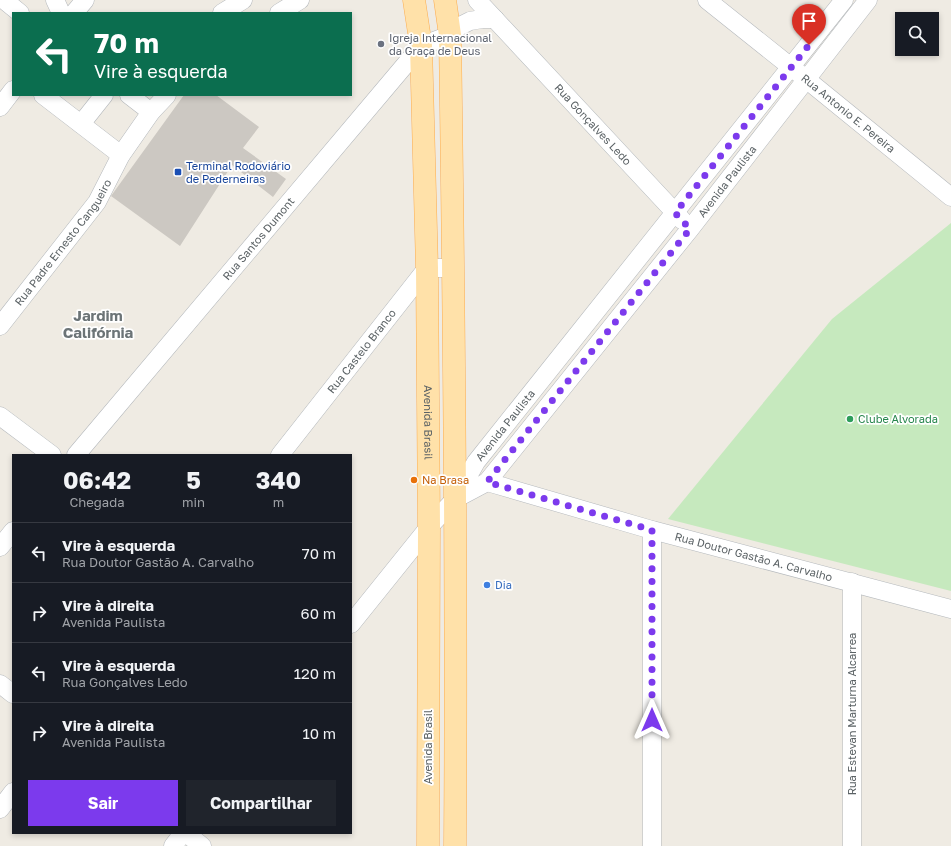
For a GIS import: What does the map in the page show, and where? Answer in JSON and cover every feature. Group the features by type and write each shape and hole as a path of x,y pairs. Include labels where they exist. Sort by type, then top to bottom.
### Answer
{"main road":[{"name":"Avenida Brasil","path":"414,0 421,46 428,268 428,846"},
{"path":"445,0 450,35 454,268 456,698 455,846"},
{"path":"428,793 455,793"},
{"path":"428,817 456,817"}],"street":[{"path":"4,0 19,12"},
{"path":"55,0 61,12"},
{"path":"75,12 85,0"},
{"path":"224,12 243,0"},
{"path":"281,12 300,0"},
{"name":"Rua Gonçalves Ledo","path":"477,0 690,229"},
{"name":"Rua Antonio E. Pereira","path":"707,0 951,197"},
{"name":"Avenida Paulista","path":"352,623 428,527 455,498 476,462 844,0"},
{"name":"Avenida Paulista","path":"455,498 487,482 690,229 868,0"},
{"path":"450,35 458,27 470,22 482,19 496,19"},
{"name":"Rua Santos Dumont","path":"77,454 421,46 450,35"},
{"path":"0,107 12,91"},
{"path":"44,96 121,155"},
{"path":"81,124 103,96"},
{"path":"130,96 151,112"},
{"name":"Rua Padre Ernesto Cangueiro","path":"0,326 97,202 121,155 151,112 166,96"},
{"path":"428,268 454,268"},
{"name":"Rua Castelo Branco","path":"281,454 428,268"},
{"path":"0,416 51,454"},
{"name":"Rua Doutor Gastão A. Carvalho","path":"487,482 652,530 951,609"},
{"path":"652,530 652,846"},
{"path":"0,547 12,532"},
{"name":"Rua Estevan Marturna Alcarrea","path":"852,582 852,846"},
{"path":"0,684 12,693"},
{"path":"0,808 12,793"},
{"path":"173,846 184,834"},
{"path":"186,834 202,846"}],"green space":[{"name":"Clube Alvorada","path":"951,223 951,591 668,519 832,319"}],"building":[{"name":"Terminal Rodoviário de Pederneiras","path":"183,96 217,96 259,127 243,148 286,179 273,197 232,165 180,246 111,196"}],"place":[{"name":"Igreja Internacional da Graça de Deus","path":"381,44"},
{"name":"Terminal Rodoviário de Pederneiras","path":"178,172"},
{"name":"Clube Alvorada","path":"850,419"},
{"name":"Na Brasa","path":"414,480"},
{"name":"Dia","path":"487,585"}],"district":[{"name":"Jardim Califórnia","path":"98,324"}],"route":[{"path":"652,720 652,530 487,482 690,229 675,213 809,45"}]}
